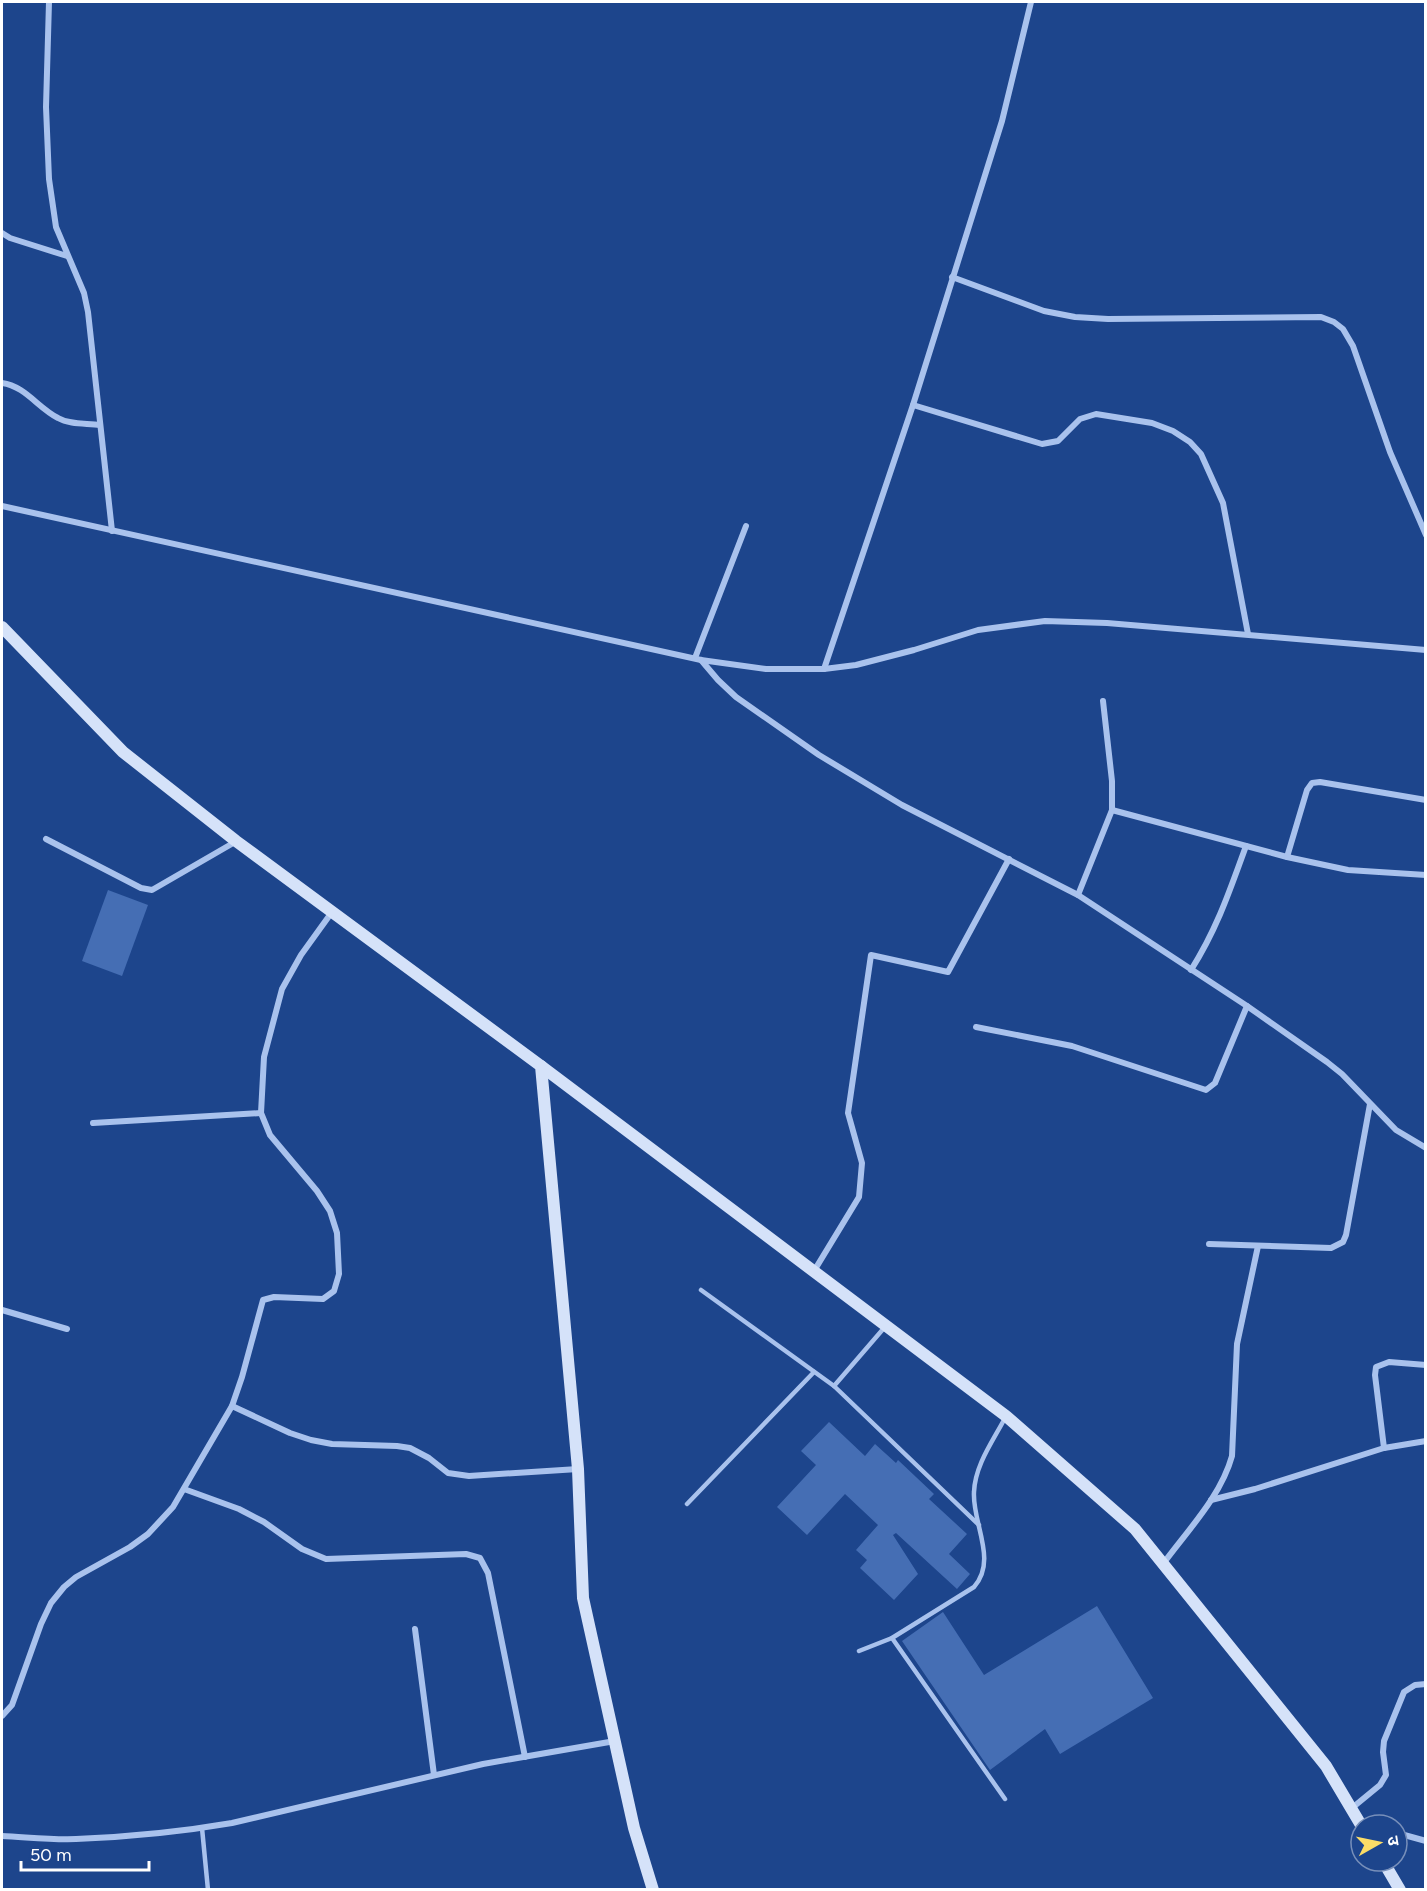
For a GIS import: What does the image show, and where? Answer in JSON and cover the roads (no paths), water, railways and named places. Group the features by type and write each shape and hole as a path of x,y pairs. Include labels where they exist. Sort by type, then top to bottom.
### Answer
{"main road":[{"path":"2,627 123,752 236,841 541,1066 1006,1416 1135,1529 1326,1766 1356,1813"},
{"path":"541,1066 578,1469 584,1598 634,1828 653,1890"},
{"path":"1390,1873 1400,1890"}],"street":[{"path":"49,2 46,107 49,179 56,226 84,293 88,312 112,531"},
{"path":"824,669 913,405 1002,121 1031,2"},
{"path":"2,233 10,238 67,256"},
{"path":"952,278 1044,311 1075,317 1108,319 1321,317 1334,322 1343,329 1353,346 1390,452 1425,535"},
{"path":"2,382 21,390 57,418 66,422 100,424"},
{"path":"913,405 1042,444 1058,441 1080,419 1096,414 1152,423 1173,431 1190,442 1202,454 1223,503 1248,634"},
{"path":"2,506 698,659 766,669 824,669 856,665 978,630 1045,621 1107,623 1425,650"},
{"path":"698,659 746,526"},
{"path":"698,659 735,697 819,754 902,805 1078,895 1247,1006 1327,1062 1342,1074 1396,1130 1425,1148"},
{"path":"1078,895 1112,810 1112,781 1103,701"},
{"path":"1287,857 1307,790 1312,783 1320,782 1425,800"},
{"path":"1112,810 1287,857 1348,870 1425,875"},
{"path":"46,839 141,888 152,890 236,841"},
{"path":"1191,969 1208,943 1218,921 1246,846"},
{"path":"814,1271 858,1197 862,1163 848,1113 871,955 948,972 1009,859"},
{"path":"2,1716 12,1705 41,1624 51,1603 64,1587 76,1577 130,1547 148,1534 173,1507 232,1406 263,1300 274,1297 323,1299 334,1291 339,1274 337,1233 330,1211 317,1191 270,1135 261,1113 264,1057 282,989 301,955 332,912"},
{"path":"976,1027 1072,1046 1206,1090 1215,1083 1247,1006"},
{"path":"1209,1244 1331,1248 1343,1242 1370,1104"},
{"path":"93,1122 261,1113"},
{"path":"1163,1564 1211,1500 1228,1470 1232,1456 1237,1344 1258,1246"},
{"path":"2,1310 68,1329"},
{"path":"1384,1448 1374,1375 1376,1367 1389,1362 1425,1365"},
{"path":"232,1406 290,1433 311,1440 332,1444 397,1446 410,1449 429,1458 448,1473 469,1476 578,1469"},
{"path":"1211,1500 1255,1489 1384,1448 1425,1441"},
{"path":"184,1489 239,1509 264,1522 302,1549 326,1559 466,1554 480,1558 488,1573 525,1757"},
{"path":"415,1629 434,1775"},
{"path":"1352,1808 1380,1785 1386,1775 1384,1741 1404,1692 1415,1685 1425,1683"},
{"path":"2,1836 73,1839 136,1836 202,1828 232,1823 434,1775 615,1741"},
{"path":"1409,1836 1425,1841"}],"lane":[{"path":"701,1290 834,1386 979,1525"},
{"path":"834,1386 886,1326"},
{"path":"687,1504 814,1372"},
{"path":"859,1652 892,1638 974,1587 981,1579 984,1552 974,1492 978,1469 1006,1416"},
{"path":"892,1638 1005,1799"},
{"path":"202,1828 208,1890"}]}
